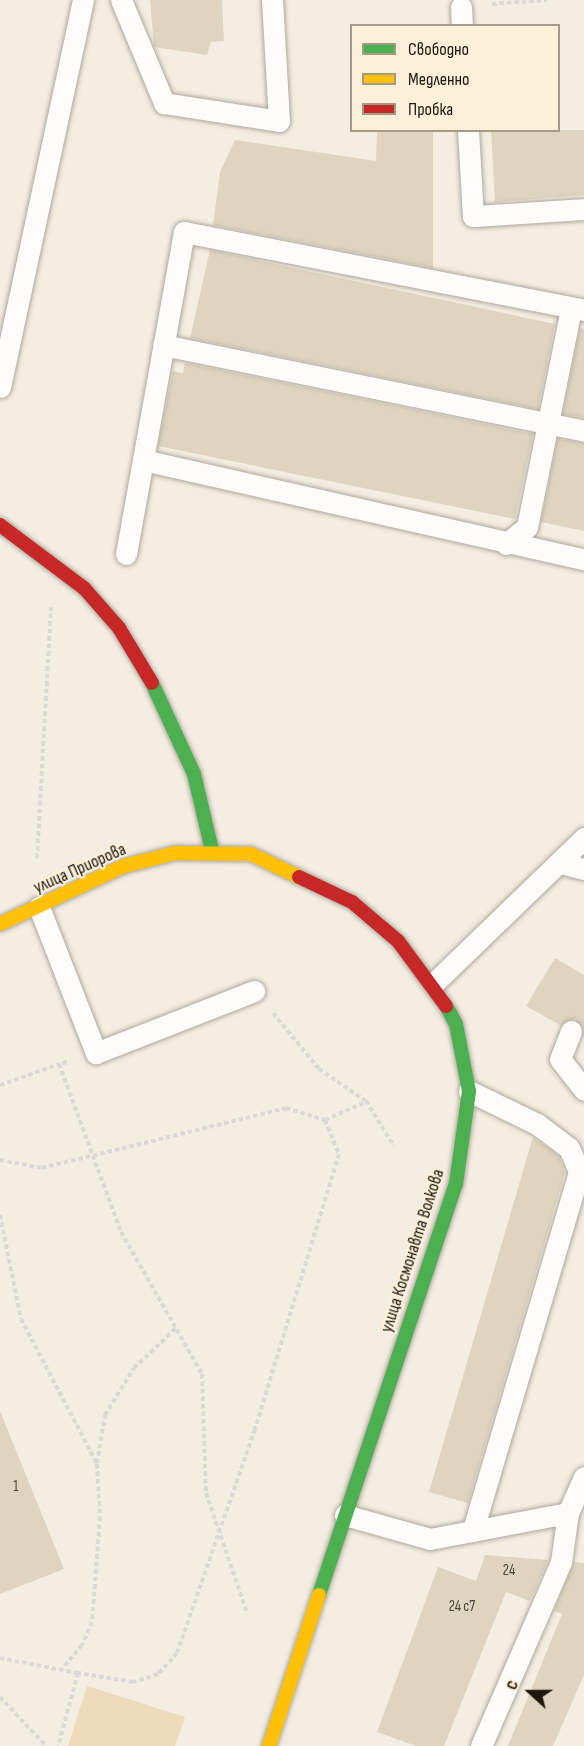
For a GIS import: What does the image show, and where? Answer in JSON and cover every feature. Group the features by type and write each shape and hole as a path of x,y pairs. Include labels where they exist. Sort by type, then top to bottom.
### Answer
{"street":[{"path":"0,525 84,588 119,628 156,689 194,774 212,850"},
{"name":"улица Приорова","path":"0,924 123,866 212,850"},
{"name":"улица Космонавта Волкова","path":"212,850 251,854 352,902 398,941 434,982 456,1024 469,1091 456,1185 269,1746"}],"lane":[{"path":"0,387 83,0"},
{"path":"120,0 164,103 279,121 272,0"},
{"path":"468,132 473,216 584,209"},
{"path":"126,554 184,232 577,309 527,526 506,544"},
{"path":"164,345 584,431"},
{"path":"143,460 506,544 584,559"},
{"path":"434,982 561,863 584,838"},
{"path":"561,863 584,869"},
{"path":"39,907 96,1053 254,991"},
{"path":"571,1031 560,1059 584,1090"},
{"path":"469,1091 561,1142 579,1172 473,1532"},
{"path":"481,1746 561,1562 568,1513 584,1477"},
{"path":"345,1515 430,1539 568,1513"}],"path":[{"path":"462,16 547,0"},
{"path":"37,858 53,564"},
{"path":"254,991 319,1069 366,1101 394,1146"},
{"path":"0,1085 96,1053"},
{"path":"59,1064 122,1232 202,1374 206,1493 221,1530 247,1613"},
{"path":"0,1160 42,1168 286,1108 326,1120 366,1101"},
{"path":"0,1658 133,1682 158,1674 177,1653 221,1530 339,1154 326,1120"},
{"path":"0,1215 21,1319 97,1464"},
{"path":"61,1670 82,1645 92,1622 100,1517 97,1464 105,1415 134,1368 176,1328"},
{"path":"58,1746 78,1673"},
{"path":"0,1697 46,1746"}],"shaded area":[{"path":"87,1686 185,1717 175,1746 68,1746"}],"building":[{"path":"150,0 222,0 224,41 211,42 207,55 154,47"},
{"path":"584,130 584,195 495,202 491,132"},
{"path":"377,132 433,132 433,268 213,225 220,172 235,140 376,161"},
{"path":"210,250 555,324 538,409 190,338"},
{"path":"580,328 584,329 584,418 563,414"},
{"path":"185,363 533,434 515,519 158,446 173,371 183,373"},
{"path":"558,439 584,443 584,531 541,522"},
{"path":"555,958 584,975 584,1039 576,1019 560,1025 526,1006"},
{"path":"533,1137 559,1156 565,1173 468,1503 429,1492"},
{"path":"0,1411 64,1569 0,1594"},
{"path":"485,1555 548,1560 530,1601 506,1592 444,1746 416,1746 377,1732 438,1567 476,1581"},
{"path":"574,1562 584,1563 584,1675 553,1746 508,1746 562,1614 554,1611"}],"traffic: fast":[{"path":"152,683 194,774 212,850"},
{"path":"319,1595 456,1184 469,1091 456,1024 446,1006"}],"traffic: slow":[{"path":"0,924 124,866 175,853 251,854 299,877"},
{"path":"269,1746 319,1595"}],"traffic: jam":[{"path":"0,525 84,588 119,628 152,683"},
{"path":"299,877 352,902 398,941 446,1006"}]}
